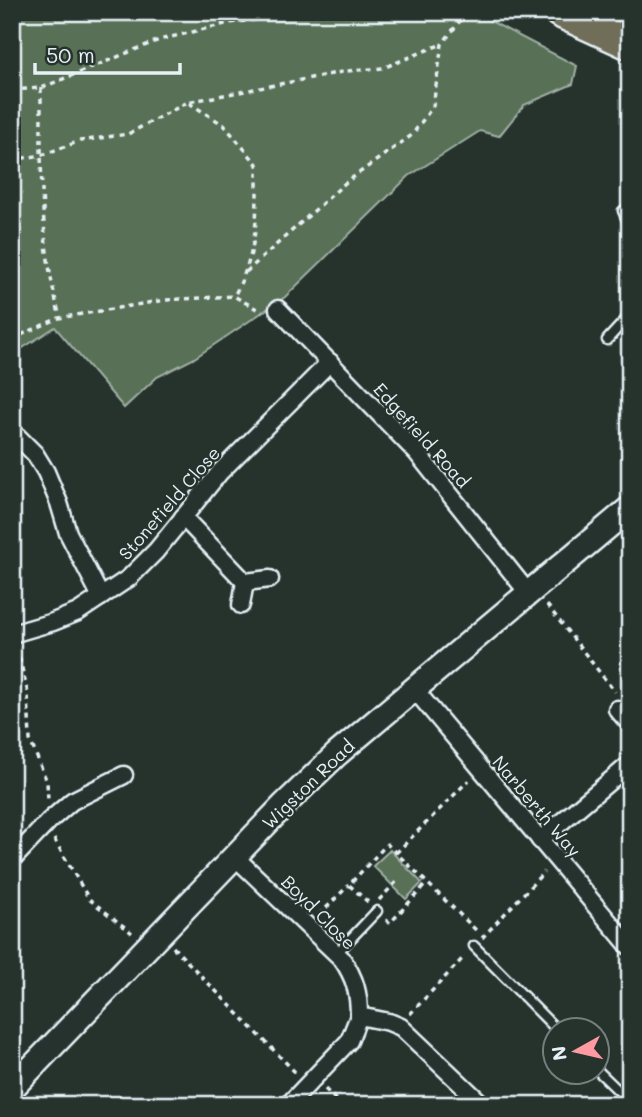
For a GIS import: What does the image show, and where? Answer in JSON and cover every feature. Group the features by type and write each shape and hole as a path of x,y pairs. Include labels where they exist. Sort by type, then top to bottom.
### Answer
{"highway":[{"path":"560,12 630,44"}],"street":[{"name":"Edgefield Road","path":"278,309 417,453 532,592"},
{"name":"Stonefield Close","path":"12,634 78,612 130,578 242,448 272,422 330,362"},
{"path":"12,431 35,454 46,472 68,533 101,597"},
{"name":"Wigston Road","path":"17,1074 337,754 630,508"},
{"path":"183,517 245,582"},
{"path":"245,582 270,579"},
{"path":"241,605 245,582"},
{"name":"Narberth Way","path":"415,690 630,947"},
{"path":"617,709 630,723"},
{"path":"540,840 630,764"},
{"path":"12,860 72,801 124,775"},
{"name":"Boyd Close","path":"234,856 337,954 352,974 359,995 359,1016"},
{"path":"288,1105 349,1041 359,1016 401,1027 483,1105"}],"lane":[{"path":"630,206 623,211 630,227"},
{"path":"607,340 630,315"},
{"path":"337,954 377,911"},
{"path":"474,946 543,1016"},
{"path":"610,1082 624,1096"}],"path":[{"path":"12,90 41,88 159,40 229,23 270,18 273,12"},
{"path":"247,272 345,183 412,135 433,106 442,44 467,12"},
{"path":"12,160 41,155 80,141 128,134 188,102 347,71 383,68 442,44"},
{"path":"41,88 43,224 47,267 61,317"},
{"path":"188,102 224,125 257,163 257,226 247,272 234,296"},
{"path":"12,339 61,317 165,300 234,296 262,313 278,309"},
{"path":"532,592 618,695 617,709"},
{"path":"396,853 480,769"},
{"path":"307,926 387,844 483,937"},
{"path":"349,885 373,906 397,881"},
{"path":"377,911 390,923 427,883"},
{"path":"159,933 308,1084"}],"green space":[{"path":"12,12 473,12 577,66 573,84 524,105 499,136 480,131 409,176 285,297 193,359 157,377 124,408 55,327 12,355"},
{"path":"390,850 422,883 406,899 373,866"}]}
